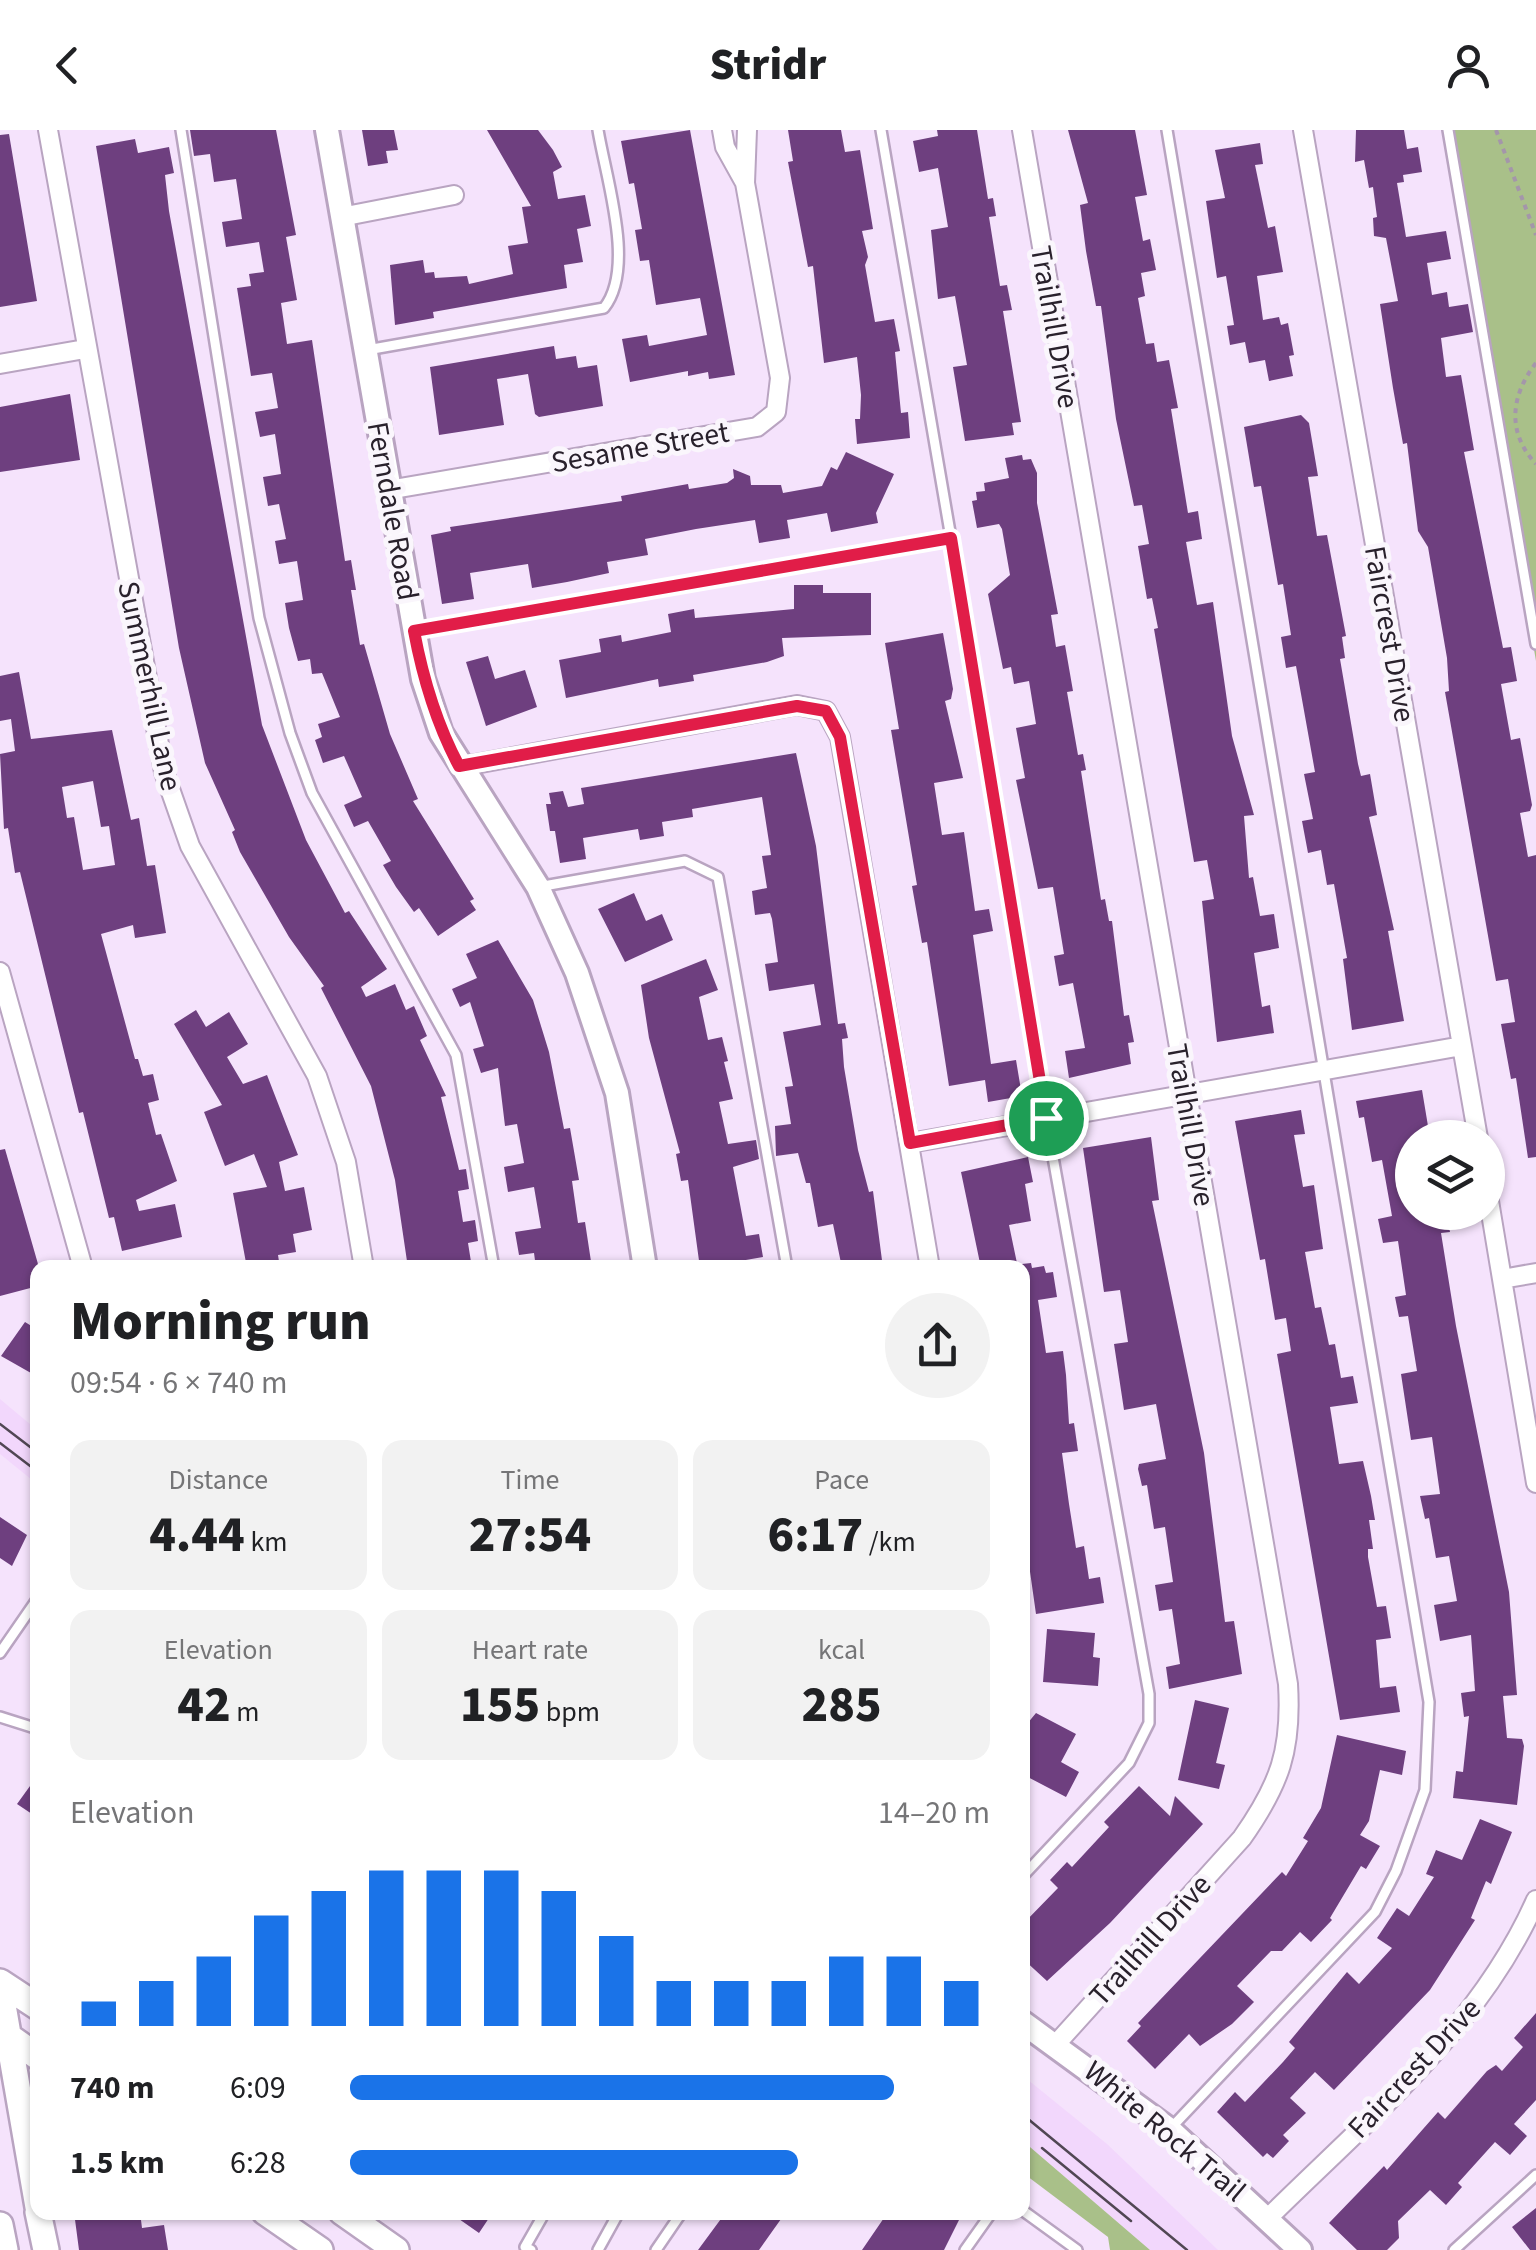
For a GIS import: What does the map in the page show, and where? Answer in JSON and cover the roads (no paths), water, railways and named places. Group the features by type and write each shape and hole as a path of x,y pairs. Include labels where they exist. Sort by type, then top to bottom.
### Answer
{"main road":[{"path":"0,1985 30,2002"},
{"path":"0,1985 4,2033 30,2147"},
{"path":"4,2033 30,2051"},
{"path":"40,2220 46,2250"},
{"path":"276,2220 320,2250"},
{"path":"353,2220 396,2250"},
{"path":"0,2225 4,2250"}],"street":[{"name":"Summerhill Lane","path":"48,130 164,772 190,846 318,1076 346,1162 363,1260"},
{"name":"Ferndale Road","path":"328,130 388,490 414,631 435,714 459,766 538,887 578,973 617,1094 644,1260"},
{"name":"Sesame Street","path":"722,130 725,147 746,183"},
{"name":"Sesame Street","path":"388,490 757,427 776,412 780,378 746,183 748,130"},
{"name":"Trailhill Drive","path":"1022,130 1288,1684 1291,1727 1283,1766 1267,1803 1242,1838 1057,2043"},
{"name":"Faircrest Drive","path":"1303,130 1475,1120"},
{"path":"342,217 454,195"},
{"path":"0,364 85,349"},
{"path":"459,766 797,706 826,711 840,737 929,1260"},
{"path":"0,972 81,1260"},
{"path":"910,1143 1462,1046"},
{"path":"1494,1230 1536,1483"},
{"path":"1502,1279 1536,1273"},
{"name":"Faircrest Drive","path":"1268,2218 1454,2032 1516,1944 1536,1900"},
{"name":"White Rock Trail","path":"1030,2027 1170,2130 1300,2250"}],"lane":[{"path":"180,130 260,618 290,733 312,793 456,1056 493,1260"},
{"path":"364,350 604,308 617,292 621,264 598,130"},
{"path":"881,130 1046,1118 1148,1694 1149,1723 1129,1763 1030,1868"},
{"path":"1167,130 1429,1702 1424,1790 1396,1871 1374,1912 1170,2130"},
{"path":"1448,130 1536,644"},
{"path":"414,631 951,538"},
{"path":"538,887 685,862 718,878 786,1260"},
{"path":"0,1654 30,1610"},
{"path":"0,1716 30,1727"},
{"path":"1454,2250 1536,2175"},
{"path":"1030,2216 1077,2250"},
{"path":"531,2250 524,2247 540,2220"},
{"path":"598,2250 615,2220"},
{"path":"656,2250 677,2220"},
{"path":"965,2250 986,2220"}],"tram line":[{"path":"0,1424 30,1447"},
{"path":"0,1443 30,1466"},
{"path":"1030,2121 1187,2250"},
{"path":"1042,2148 1131,2221"}]}
